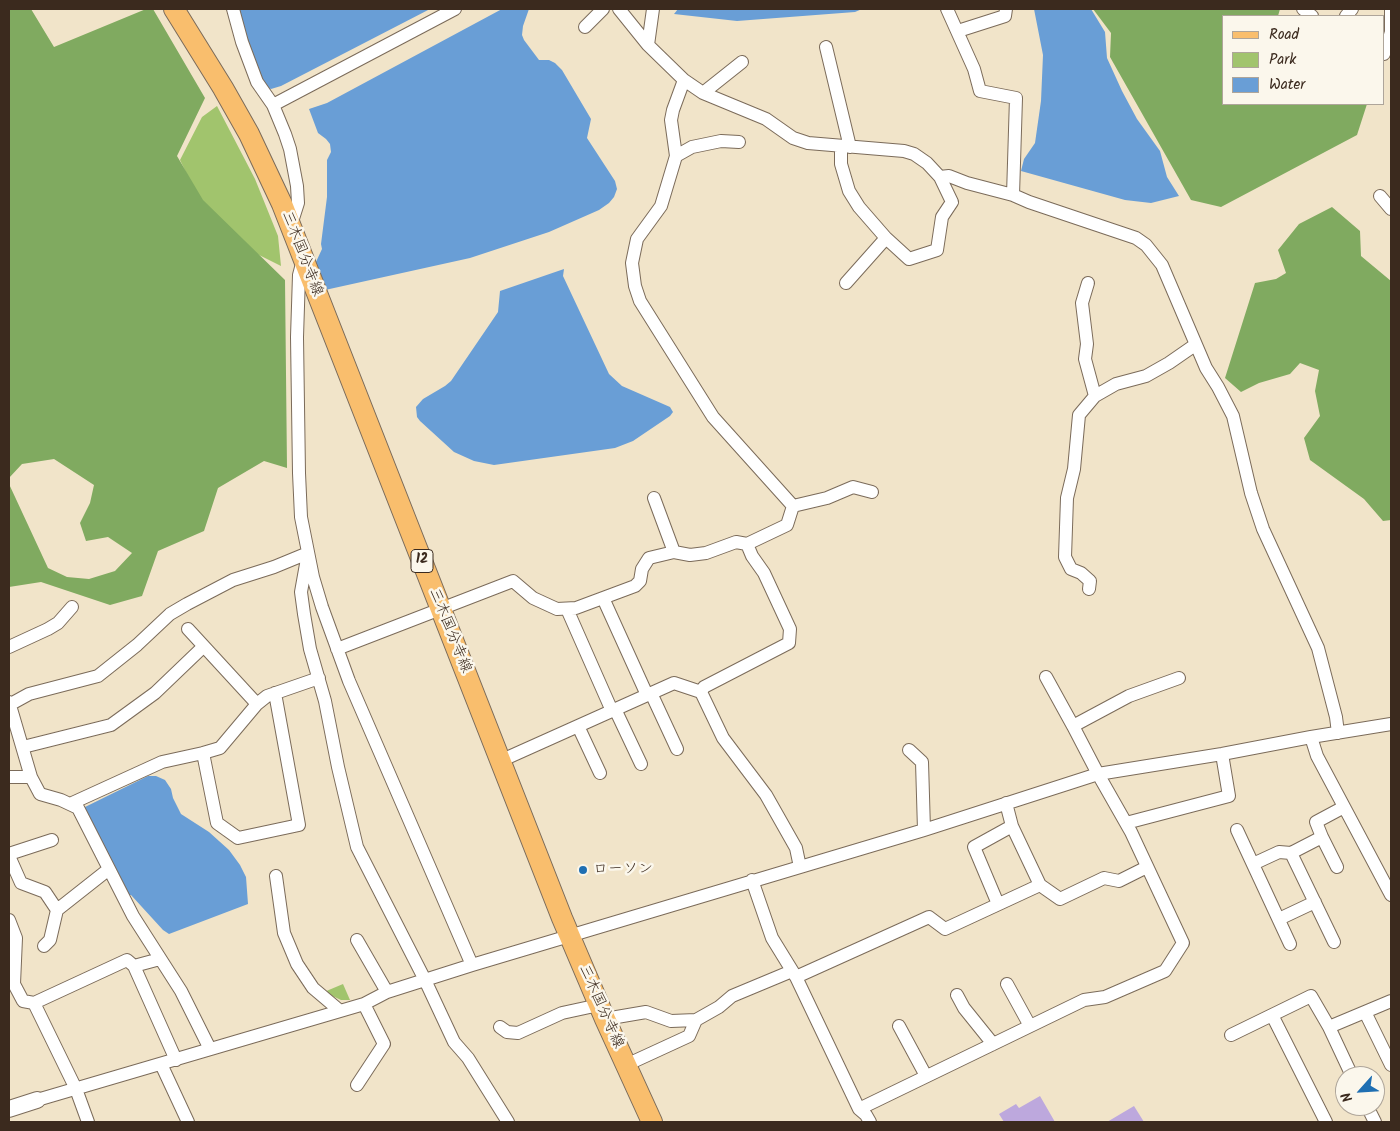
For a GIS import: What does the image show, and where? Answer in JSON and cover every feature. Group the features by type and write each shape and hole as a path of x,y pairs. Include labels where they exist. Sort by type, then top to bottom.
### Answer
{"main road":[{"name":"三木国分寺線","path":"174,9 249,134 291,225 440,609 570,935 602,1012 652,1122"}],"street":[{"path":"233,9 242,42 257,82 273,105 285,134 297,186 298,202 291,225"},
{"path":"273,105 455,9"},
{"path":"585,27 603,9"},
{"path":"619,9 648,45 684,80 703,93 766,119 793,138 808,143 846,147 904,151 914,154 927,163 940,177 952,202 942,217 937,250 909,259 886,238 849,191 841,164 846,147 826,47"},
{"path":"648,45 653,9"},
{"path":"947,9 974,69 980,91 1016,98 1013,195"},
{"path":"958,31 1005,16 1006,9"},
{"path":"1385,50 1390,32 1391,9"},
{"path":"703,93 742,62"},
{"path":"684,80 671,120 676,156 661,206 637,239 632,263 635,286 640,301 713,417 794,506"},
{"path":"676,156 692,147 721,141 739,142"},
{"path":"940,177 949,176 1013,195 1136,238 1146,245 1162,265 1174,290 1195,345 1232,416 1251,493 1264,528 1318,648 1336,717 1338,733"},
{"path":"1380,196 1391,209"},
{"path":"846,282 886,238"},
{"path":"303,260 299,275 297,416 301,517 308,553 322,608 349,681 472,964"},
{"path":"1088,283 1082,303 1087,344 1085,359 1095,396"},
{"path":"1089,589 1090,581 1081,573 1071,569 1065,557 1067,498 1074,469 1079,415 1095,396 1116,384 1146,376 1195,345"},
{"path":"794,506 827,498 853,487 872,492"},
{"path":"654,498 674,552"},
{"path":"338,649 513,581 533,598 557,609 576,608 635,586 640,580 642,569 649,558 674,552 690,555 706,553 736,542 746,544 787,525 794,506"},
{"path":"701,692 704,687 789,643 790,628 764,573 746,544"},
{"path":"308,553 301,592 310,649 325,700 338,767 358,847 454,1042 468,1058 508,1122"},
{"path":"210,1048 180,991 132,916 78,808 61,800 40,794 31,777 9,704 29,694 98,676 137,645 170,614 186,604 233,580 274,567 308,553"},
{"path":"603,598 677,749"},
{"path":"9,647 48,629 58,622 72,607"},
{"path":"567,609 613,710 641,764"},
{"path":"188,629 257,704"},
{"path":"23,747 111,725 155,694 203,647"},
{"path":"70,804 162,762 220,748 257,704 268,696 319,678"},
{"path":"859,1109 1084,1000 1105,996 1165,971 1183,943 1126,824 1046,678"},
{"path":"1073,726 1129,696 1179,678"},
{"path":"500,761 674,683 701,692 723,738 766,795 796,848 800,867"},
{"path":"204,753 217,823 238,838 299,825 275,693"},
{"path":"9,1109 364,1004 387,992 472,964 924,830 1098,774 1391,724"},
{"path":"578,726 600,773"},
{"path":"1311,737 1317,756 1391,894"},
{"path":"909,750 922,762 924,830"},
{"path":"1126,824 1229,796 1222,754"},
{"path":"9,777 31,777"},
{"path":"1006,803 1012,826 1040,885 1060,899 1104,878 1119,881 1147,867"},
{"path":"1337,867 1316,822 1344,807"},
{"path":"998,904 974,847 1012,826"},
{"path":"1236,830 1290,944"},
{"path":"1253,864 1279,852 1290,853 1322,837"},
{"path":"52,840 9,855 21,883 44,892 57,910"},
{"path":"1290,853 1334,942"},
{"path":"44,946 50,940 57,910 109,869"},
{"path":"276,876 284,933 297,964 313,988 339,1010"},
{"path":"752,880 772,938 794,974 859,1109 866,1114 870,1122"},
{"path":"500,1027 507,1032 518,1033 562,1013 646,1012 671,1020 696,1020 719,1007 732,996 794,974 929,917 945,928 1040,885"},
{"path":"1279,919 1315,902"},
{"path":"9,920 16,938 14,984 23,1001 34,1003 127,960 134,966 176,1060"},
{"path":"357,940 387,992"},
{"path":"134,966 160,959"},
{"path":"1007,984 1030,1026"},
{"path":"957,995 964,1008 993,1044"},
{"path":"1231,1035 1311,996 1329,1027 1347,1066"},
{"path":"1329,1027 1391,1001"},
{"path":"34,1003 76,1089 88,1122"},
{"path":"357,1084 384,1044 364,1004"},
{"path":"1365,1012 1391,1065"},
{"path":"1272,1016 1326,1122"},
{"path":"626,1065 689,1036 696,1020"},
{"path":"899,1026 926,1076"},
{"path":"161,1064 188,1122"}],"green space":[{"path":"9,9 31,9 54,47 146,9 153,9 205,98 177,156 203,200 285,280 287,468 264,461 218,488 204,531 158,551 142,596 110,605 41,582 9,587 9,484 48,568 67,577 89,579 115,571 132,553 108,537 86,541 80,523 90,503 94,485 54,459 22,464 9,478"},
{"path":"1093,9 1280,9 1278,15 1222,15 1222,105 1367,105 1357,135 1221,207 1191,200 1110,57 1111,33"},
{"path":"217,106 255,179 278,236 281,266 253,252 199,199 180,160 202,117"},
{"path":"1332,207 1360,231 1361,256 1391,281 1391,520 1383,521 1364,499 1310,460 1304,438 1320,416 1315,391 1319,370 1300,363 1290,374 1259,383 1241,392 1225,378 1255,283 1276,279 1286,273 1278,250 1299,224"},
{"path":"343,984 350,1000 341,1000 324,992"}],"water":[{"path":"238,9 430,9 281,86 271,89 266,87 253,59"},
{"path":"502,9 529,9 523,26 522,35 524,40 539,60 549,60 562,70 591,119 587,138 615,181 617,189 614,197 599,210 549,232 470,258 325,290 315,264 322,249 327,197 327,160 331,152 330,144 318,133 309,109 327,103"},
{"path":"678,9 862,9 855,12 737,21 674,14"},
{"path":"1034,9 1091,9 1105,32 1107,58 1122,91 1137,119 1160,151 1167,177 1179,196 1151,203 1125,200 1021,171 1024,159 1035,143 1041,101 1043,55"},
{"path":"564,269 563,276 609,374 622,386 670,407 673,412 633,441 615,448 494,465 474,461 454,452 420,421 417,417 416,407 423,399 451,381 498,312 500,291"},
{"path":"148,776 156,776 165,780 171,789 181,814 209,832 229,850 246,877 248,904 169,934 163,930 131,895 127,895 83,808"}],"building":[{"path":"1040,1096 1055,1122 1004,1122 999,1114 1016,1104 1019,1108"},
{"path":"1134,1106 1144,1122 1107,1122"}],"place":[{"name":"ローソン","path":"583,870"}]}
